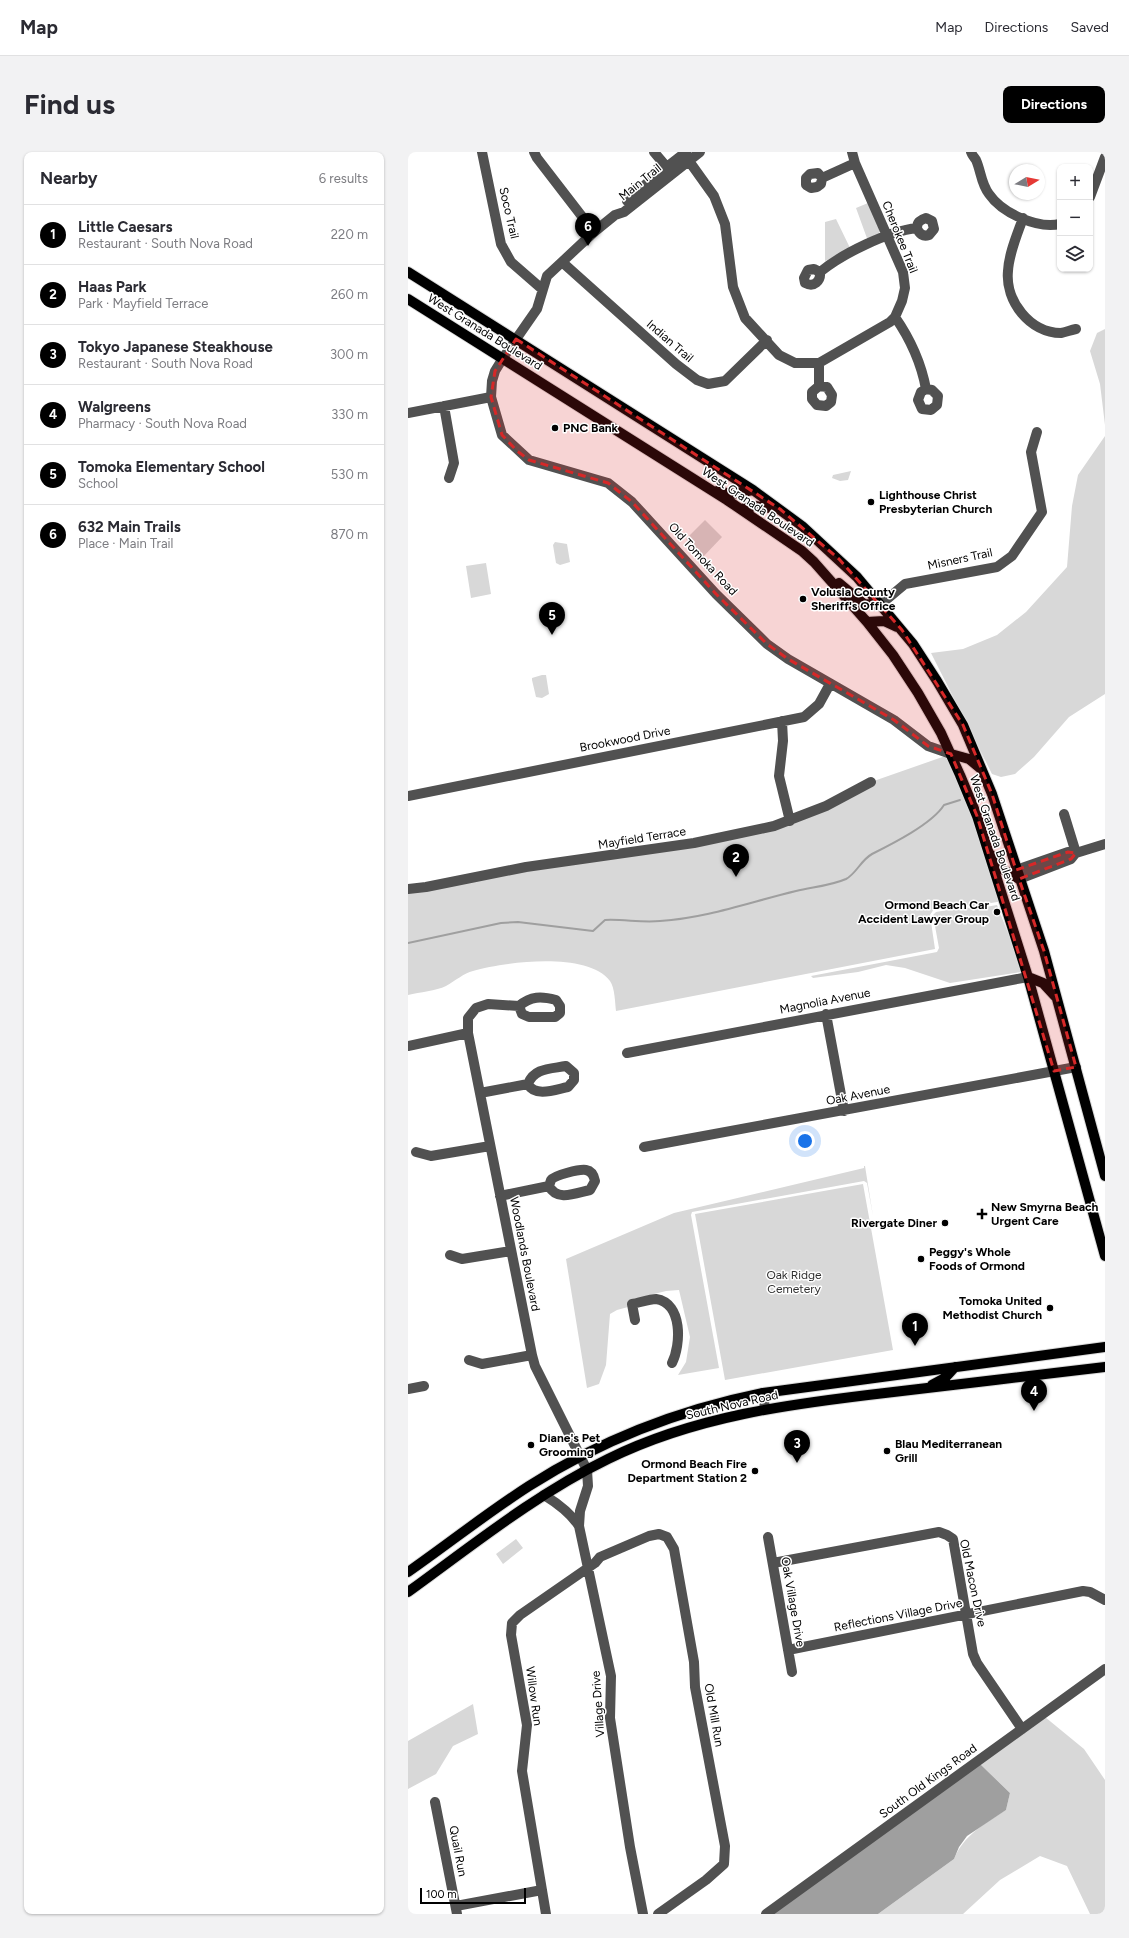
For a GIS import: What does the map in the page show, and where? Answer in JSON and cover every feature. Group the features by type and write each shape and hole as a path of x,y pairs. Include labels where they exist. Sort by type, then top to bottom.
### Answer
{"main road":[{"name":"West Granada Boulevard","path":"408,272 516,339 753,490 780,509 839,559 902,630 950,702 984,772 1044,951 1105,1176"},
{"name":"West Granada Boulevard","path":"408,299 741,509 802,551 814,562 867,622 893,655 918,693 951,754 969,795 1028,977 1105,1256"},
{"path":"711,490 731,494 753,490"},
{"path":"741,509 755,506 780,509"},
{"path":"814,562 864,604 880,605"},
{"path":"867,622 884,622 902,630"},
{"path":"951,754 969,759 984,772"},
{"path":"987,851 1002,869 1018,874"},
{"path":"1028,977 1043,983 1057,999"},
{"name":"South Nova Road","path":"408,1572 519,1493 580,1457 612,1440 656,1422 705,1406 763,1393 1105,1347"},
{"path":"926,1388 945,1378 955,1367"},
{"name":"South Nova Road","path":"408,1592 544,1495 587,1470 630,1449 674,1432 719,1419 765,1409 1105,1367"}],"street":[{"name":"Soco Trail","path":"482,152 501,244 511,262 542,288"},
{"path":"534,152 594,232"},
{"path":"654,152 669,170"},
{"name":"Main Trail","path":"503,358 537,309 542,288 547,276 594,232 615,215 624,212 687,155 700,152"},
{"name":"Cherokee Trail","path":"852,152 855,163 903,272 905,288 895,317"},
{"path":"687,155 714,196 726,224 733,287 745,318 767,340 779,355 795,364 819,363 852,345 895,317 907,335 922,368 926,389"},
{"path":"974,155 981,178 989,194 1007,211 1023,218 1048,225 1057,224"},
{"path":"1093,189 1105,157"},
{"path":"822,178 855,163"},
{"path":"1023,218 1012,248 1007,272 1011,296 1019,310 1033,324 1047,330 1061,332 1076,329"},
{"path":"820,272 834,260 907,229 917,228"},
{"name":"Indian Trail","path":"562,262 676,364 697,380 708,384 725,381 767,340"},
{"name":"Old Tomoka Road","path":"503,358 495,371 492,381 491,397 502,435 516,450 529,460 608,483 632,502 751,630 788,659 894,720 928,746 951,754"},
{"path":"819,363 819,386"},
{"path":"408,413 491,397"},
{"path":"444,406 454,463 449,478"},
{"name":"Misners Trail","path":"880,605 905,584 997,567 1012,556 1042,512 1031,452 1037,432"},
{"name":"Brookwood Drive","path":"408,796 804,717 819,704 830,684"},
{"path":"782,721 779,776 790,821"},
{"name":"Mayfield Terrace","path":"408,889 426,887 526,867 694,843 774,826 826,806 871,782"},
{"path":"1064,814 1076,853"},
{"path":"1018,874 1071,859 1076,853 1105,844"},
{"name":"Magnolia Avenue","path":"627,1052 1028,977"},
{"path":"408,1046 468,1033 468,1018 476,1008 488,1004 519,1006"},
{"path":"826,1014 844,1111"},
{"name":"Woodlands Boulevard","path":"468,1033 532,1355 535,1366 587,1470"},
{"name":"Oak Avenue","path":"644,1146 844,1111 1076,1067"},
{"path":"480,1093 528,1084"},
{"path":"416,1152 432,1156 490,1146"},
{"path":"500,1196 549,1186"},
{"path":"450,1255 462,1259 511,1251"},
{"path":"635,1320 632,1304 656,1299 666,1303 674,1312 680,1334 676,1354 672,1363"},
{"path":"469,1360 482,1364 532,1355"},
{"path":"408,1389 424,1386"},
{"path":"763,1393 765,1409"},
{"name":"Village Drive","path":"587,1470 588,1486 580,1511 579,1526 591,1564 611,1676 610,1718 630,1847 643,1914"},
{"path":"544,1495 554,1501 569,1514 579,1526"},
{"name":"Old Macon Drive","path":"773,1563 939,1532 952,1539 967,1614 973,1654 977,1663 1022,1729"},
{"name":"Old Mill Run","path":"591,1564 602,1562 620,1555 623,1548 649,1536 659,1534 668,1537 674,1549 694,1662 696,1694 725,1846 724,1864 706,1880 658,1914"},
{"name":"Oak Village Drive","path":"768,1537 792,1672"},
{"name":"Willow Run","path":"546,1914 522,1771 527,1725 511,1636 512,1623 520,1615 591,1564"},
{"name":"Reflections Village Drive","path":"788,1650 1084,1591 1090,1592 1105,1600"},
{"name":"South Old Kings Road","path":"766,1914 1105,1669"},
{"name":"Quail Run","path":"435,1802 457,1910 542,1890"}],"highlighted area":[{"path":"516,339 780,509 839,559 902,630 963,725 992,794 1016,870 1068,852 1076,853 1071,859 1019,879 1044,951 1076,1067 1054,1071 977,816 951,754 928,746 894,720 788,659 767,644 716,594 632,502 608,483 529,460 516,450 502,435 491,397 495,371"}],"green space":[{"path":"868,203 880,231 878,237 868,241 856,208"},
{"path":"836,219 851,250 825,261 825,222"},
{"path":"1105,329 1105,425 1100,384 1090,351 1097,333"},
{"path":"1105,436 1105,694 1069,717 1034,757 1015,774 1001,777 992,774 931,653 963,649 997,635 1026,612 1067,567 1072,506 1078,475"},
{"path":"851,471 848,480 840,481 832,478 833,475"},
{"path":"705,520 722,537 703,557 686,539"},
{"path":"555,542 567,544 570,562 560,565 556,563 553,545"},
{"path":"486,563 491,594 471,598 466,566"},
{"path":"546,675 549,694 542,698 536,697 532,678"},
{"path":"951,754 1003,901 973,906 964,904 934,909 930,915 935,949 616,1011 614,991 610,981 599,972 583,966 565,962 524,962 487,968 466,973 442,988 408,995 408,889 774,826 871,782"},
{"path":"997,905 1015,951 1021,972 950,983 905,968 886,965 858,972 813,978 811,976 937,952 939,948 933,915 936,912 965,907 974,909"},
{"path":"864,1166 873,1216 867,1183 864,1181 692,1212 691,1215 719,1368 678,1375 686,1362 690,1337 679,1290 666,1291 646,1296 628,1307 610,1314 606,1365 599,1384 587,1388 566,1259 674,1213 864,1168"},
{"name":"Oak Ridge Cemetery","path":"863,1184 893,1350 725,1380 695,1214"},
{"path":"516,1539 523,1548 503,1564 496,1554"},
{"path":"473,1704 478,1734 453,1746 436,1774 408,1789 408,1741"},
{"path":"1045,1717 1084,1749 1105,1780 1105,1914 1090,1914 1067,1866 1040,1856 1000,1880 963,1914 878,1914 954,1859 963,1843 969,1837 983,1825 1006,1810 1010,1793 980,1764"}],"shaded area":[{"path":"980,1764 1010,1793 1006,1810 967,1836 959,1847 954,1859 878,1914 772,1914"}],"waterway":[{"path":"408,943 501,923 518,922 593,931 605,920 653,921 695,917 796,891 834,883 850,877 868,857 921,826 944,805 960,800"}],"place":[{"name":"632 Main Trails","path":"588,246"},
{"name":"PNC Bank","path":"555,428"},
{"name":"Lighthouse Christ Presbyterian Church","path":"871,502"},
{"name":"Volusia County Sheriff's Office","path":"803,599"},
{"name":"Tomoka Elementary School","path":"552,635"},
{"name":"Haas Park","path":"736,877"},
{"name":"Ormond Beach Car Accident Lawyer Group","path":"997,912"},
{"name":"New Smyrna Beach Urgent Care","path":"982,1214"},
{"name":"Rivergate Diner","path":"945,1223"},
{"name":"Peggy's Whole Foods of Ormond","path":"921,1259"},
{"name":"Tomoka United Methodist Church","path":"1050,1308"},
{"name":"Little Caesars","path":"915,1346"},
{"name":"Walgreens","path":"1034,1411"},
{"name":"Diane's Pet Grooming","path":"531,1445"},
{"name":"Blau Mediterranean Grill","path":"887,1451"},
{"name":"Tokyo Japanese Steakhouse","path":"797,1463"},
{"name":"Ormond Beach Fire Department Station 2","path":"755,1471"}]}
